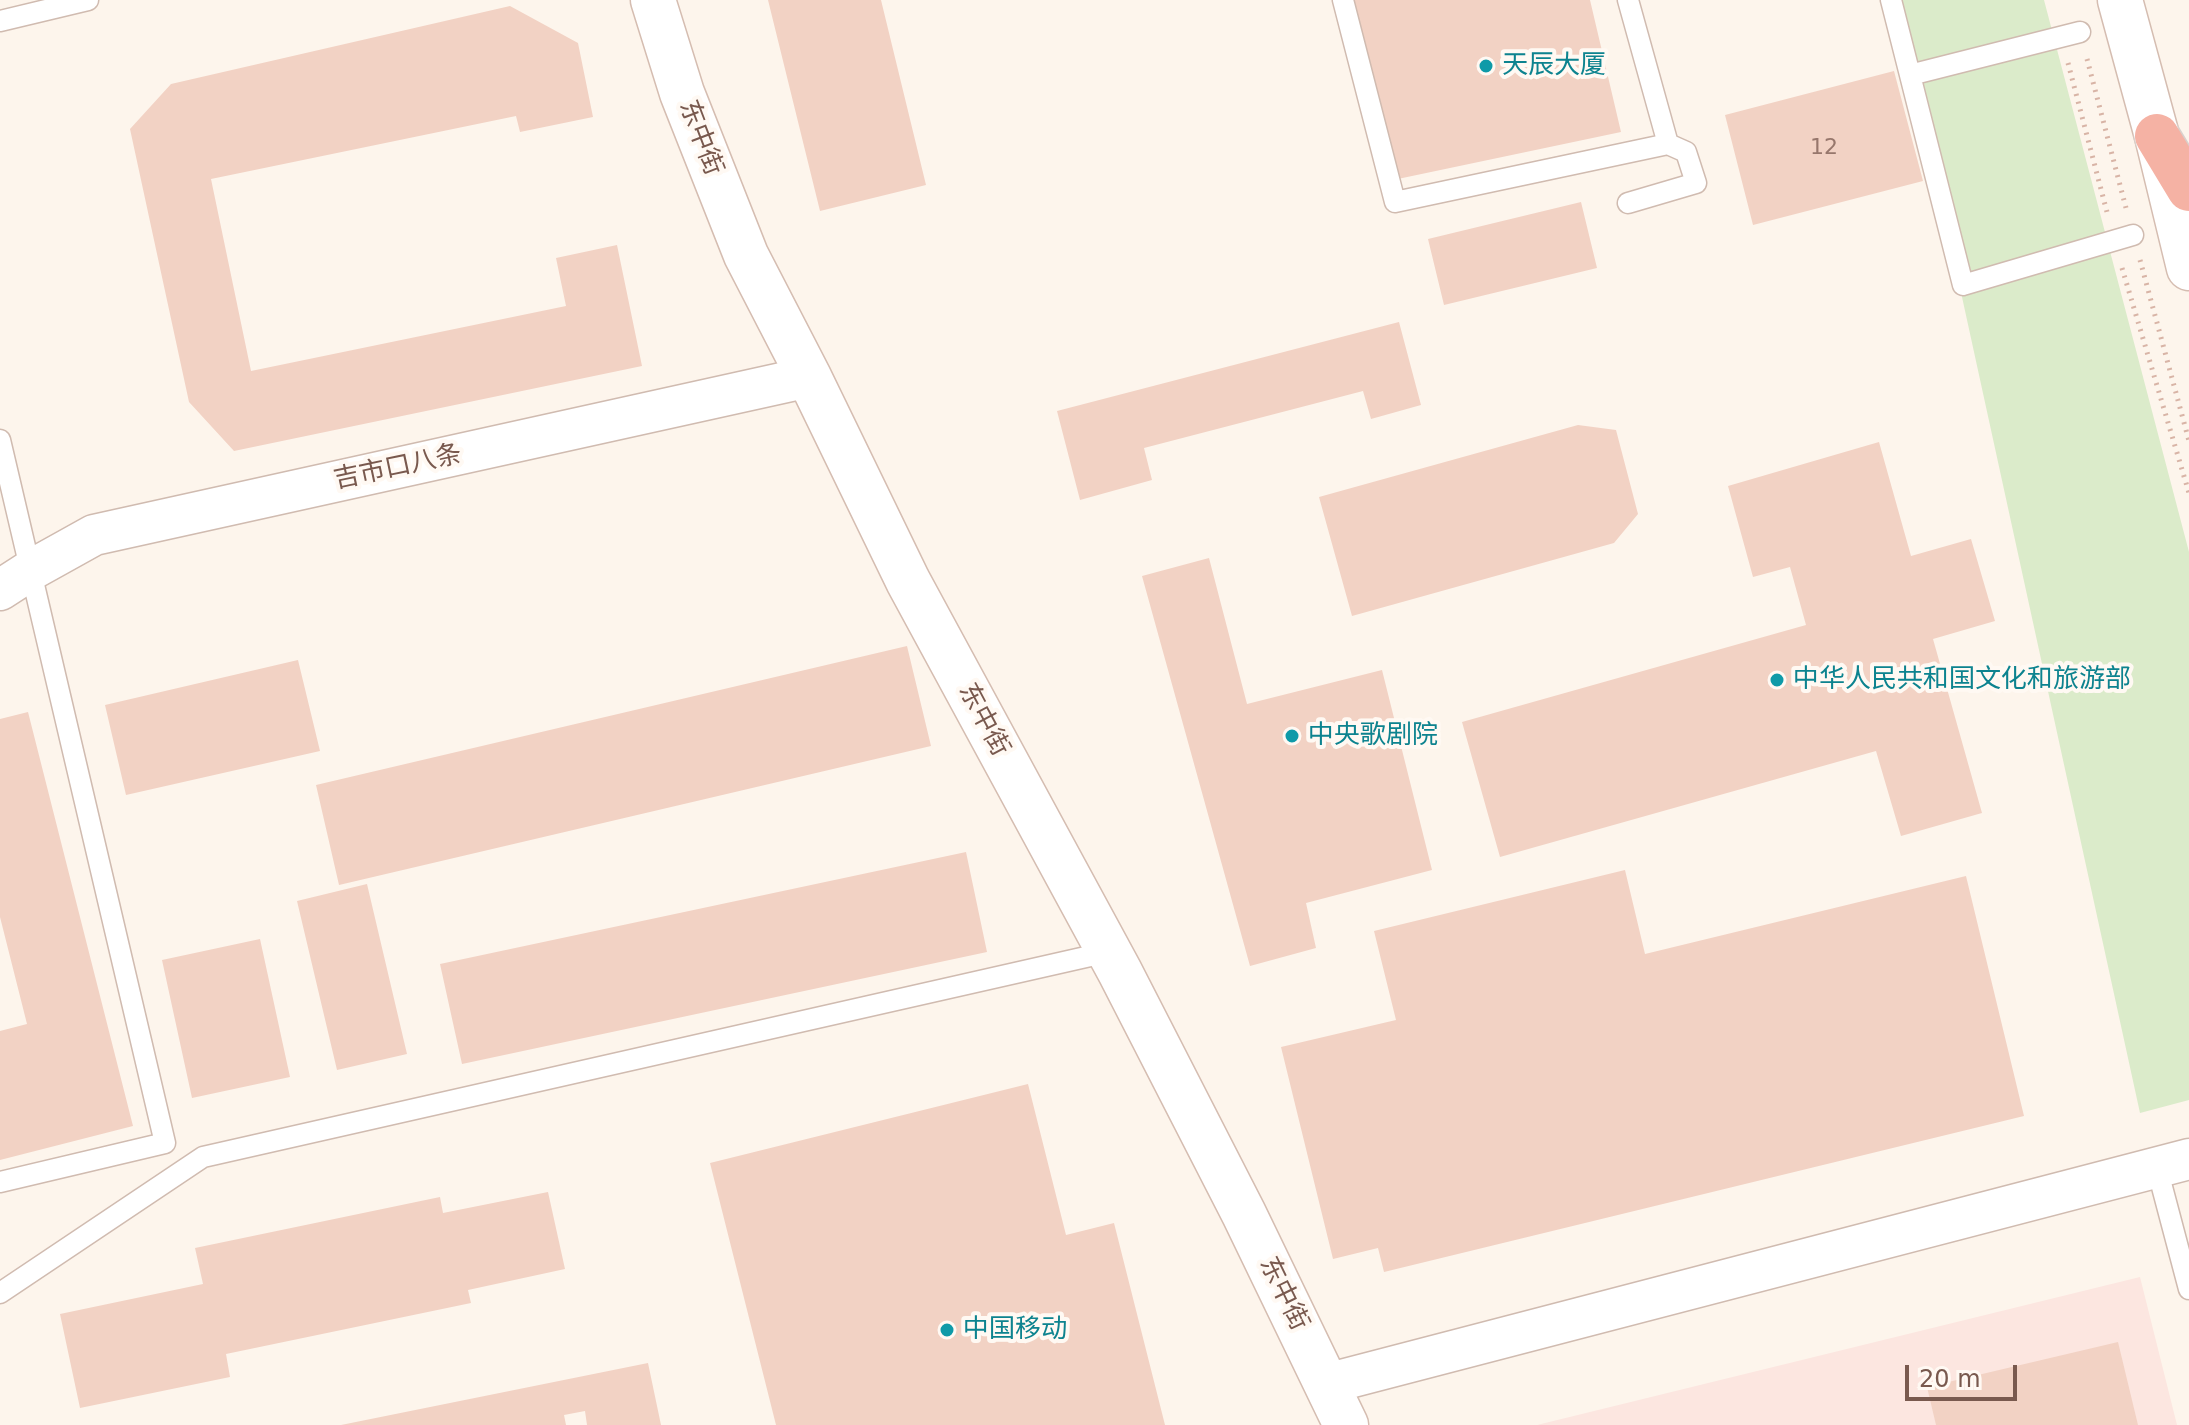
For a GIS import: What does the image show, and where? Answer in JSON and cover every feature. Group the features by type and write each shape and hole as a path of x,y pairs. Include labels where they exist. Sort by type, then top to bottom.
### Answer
{"highway":[{"path":"2157,136 2189,189"}],"street":[{"name":"东中街","path":"653,0 682,93 746,255 908,581 1108,952 1244,1214 1346,1425"},
{"path":"2120,0 2189,268"},
{"name":"吉市口八条","path":"15,580 94,535 809,377"},
{"path":"1326,1384 2173,1163"}],"lane":[{"path":"0,21 88,0"},
{"path":"1343,0 1395,202 1668,144 1686,152 1706,180 1628,203"},
{"path":"1891,0 1963,285 2133,235"},
{"path":"1635,2 1643,49 1668,144"},
{"path":"1910,75 2080,32"},
{"path":"0,440 15,580 165,1143 0,1182"},
{"path":"0,1293 203,1157 1108,952"},
{"path":"2173,1163 2189,1289"}],"shaded area":[{"path":"2140,1277 2177,1425 1537,1425"}],"green space":[{"path":"1895,0 2044,0 2189,552 2189,1100 2140,1113 1909,54"}],"building":[{"path":"768,0 881,0 926,185 820,211"},
{"name":"天辰大厦","path":"1352,0 1590,0 1621,132 1393,180"},
{"path":"510,6 578,43 593,117 520,132 516,116 211,179 251,371 566,306 556,258 617,245 642,366 234,451 189,402 130,129 171,84"},
{"path":"1894,71 1923,181 1753,225 1725,115"},
{"path":"1581,202 1597,268 1444,305 1428,239"},
{"path":"1399,322 1421,405 1371,419 1363,391 1144,448 1152,480 1080,500 1057,411"},
{"path":"1578,425 1616,430 1638,514 1614,543 1352,616 1319,497"},
{"name":"中华人民共和国文化和旅游部","path":"1879,442 1911,556 1971,539 1995,621 1933,639 1982,813 1901,836 1876,751 1500,857 1462,722 1806,625 1790,567 1753,577 1728,486"},
{"name":"中央歌剧院","path":"1209,558 1247,704 1382,670 1432,870 1306,903 1316,948 1250,966 1142,576"},
{"path":"907,646 931,746 339,885 316,785"},
{"path":"298,660 320,751 126,795 105,705"},
{"path":"28,712 133,1126 0,1160 0,1031 27,1024 0,917 0,719"},
{"path":"966,852 987,952 462,1064 440,964"},
{"path":"1625,870 1645,954 1966,876 2024,1116 1384,1272 1378,1248 1333,1259 1281,1047 1396,1020 1374,931"},
{"path":"367,884 407,1054 337,1070 297,901"},
{"path":"260,939 290,1077 192,1098 162,960"},
{"name":"中国移动","path":"1028,1084 1066,1235 1114,1223 1165,1425 776,1425 710,1163"},
{"path":"548,1192 565,1269 468,1290 471,1303 226,1354 230,1377 80,1408 60,1314 203,1284 195,1248 440,1197 443,1213"},
{"path":"2118,1342 2138,1425 1936,1425 1927,1387"},
{"path":"648,1363 661,1425 587,1425 585,1411 564,1415 566,1425 341,1425"}],"place":[{"name":"天辰大厦","path":"1486,66"},
{"name":"中华人民共和国文化和旅游部","path":"1777,680"},
{"name":"中央歌剧院","path":"1292,736"},
{"name":"中国移动","path":"947,1330"}]}
